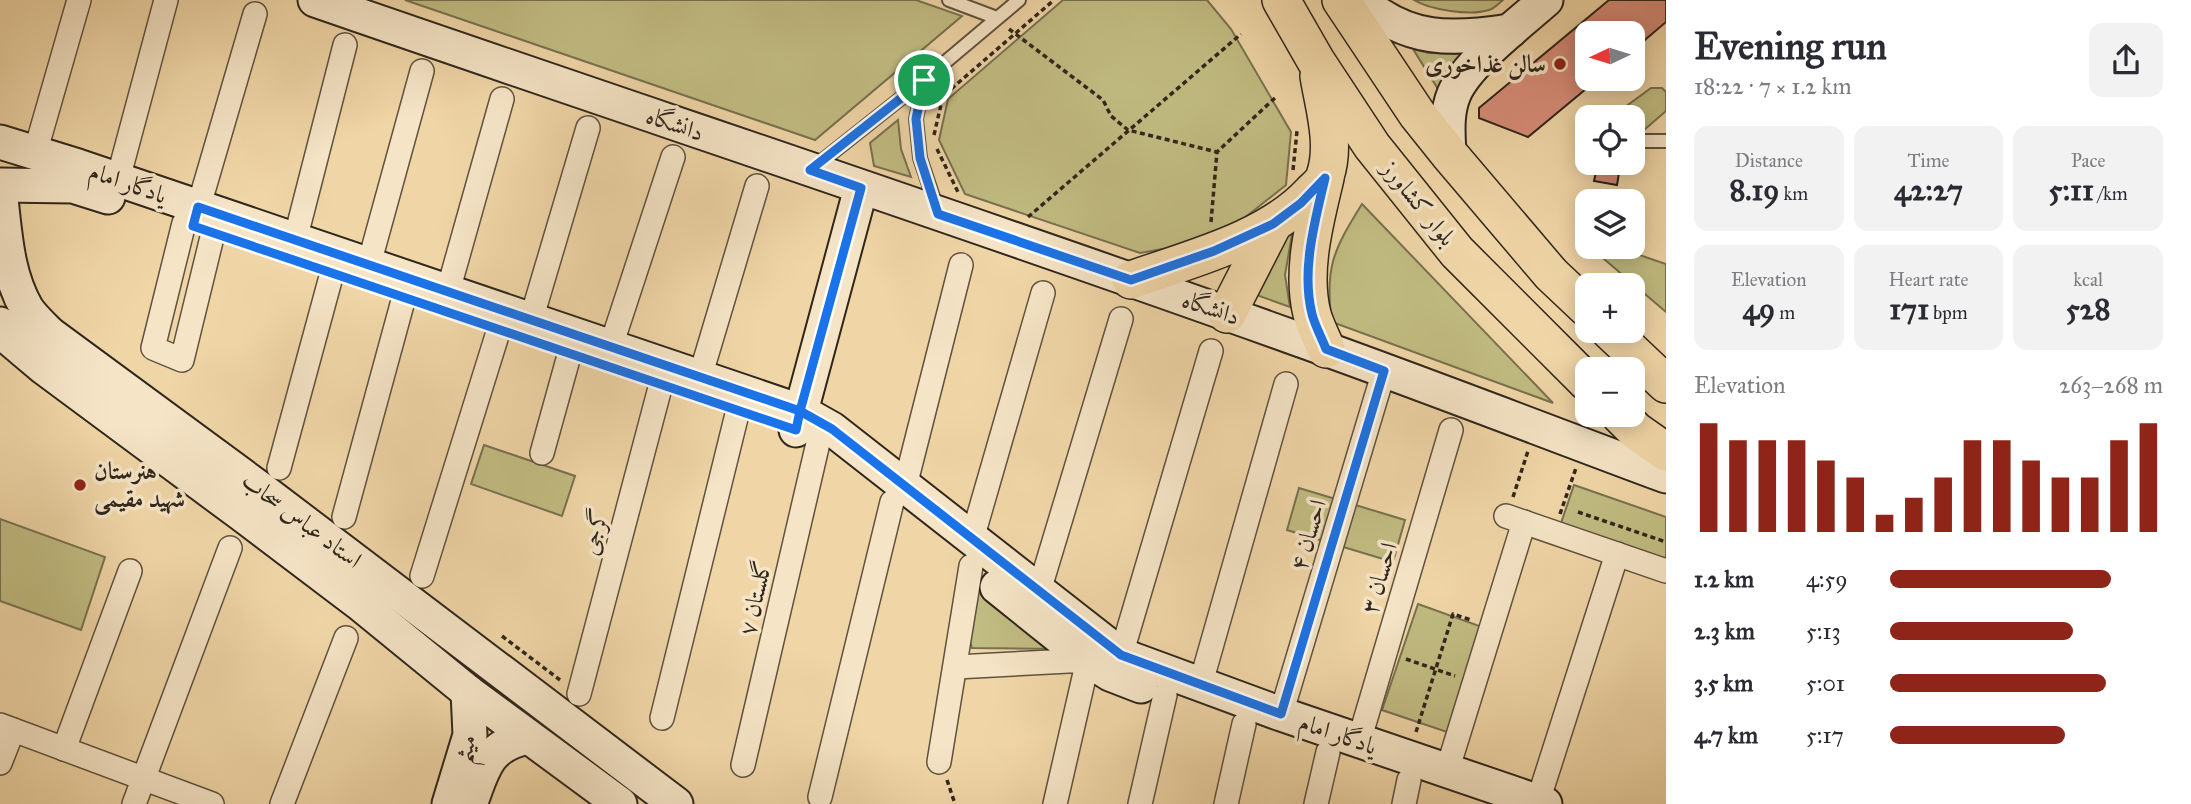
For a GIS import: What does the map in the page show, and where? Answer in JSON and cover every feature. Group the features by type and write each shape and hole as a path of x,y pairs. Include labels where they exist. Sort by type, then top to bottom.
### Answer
{"main road":[{"name":"بلوار کشاورز","path":"1281,0 1316,61 1372,146 1457,251 1575,370"},
{"path":"1341,0 1418,114 1449,154 1551,274 1575,297"},
{"path":"1131,280 1214,251 1273,224 1301,203 1308,177 1328,153 1328,127 1316,61"},
{"path":"1308,177 1314,226 1309,286 1312,314 1326,349"},
{"path":"1227,314 1273,224"},
{"path":"1623,343 1666,384"},
{"path":"1632,427 1666,453"}],"street":[{"path":"35,153 79,0"},
{"path":"118,179 166,0"},
{"name":"دانشگاه","path":"315,0 861,188 950,206 1131,280 1460,397 1666,476"},
{"path":"1360,0 1398,24 1432,36 1468,37 1510,31"},
{"path":"1449,154 1447,124 1453,95 1465,74 1546,0"},
{"path":"197,222 182,360 153,348 197,222 255,14"},
{"path":"295,240 345,45"},
{"path":"369,264 422,71"},
{"path":"448,291 502,99"},
{"path":"531,320 588,128"},
{"name":"یادگار امام","path":"0,142 118,179 197,222 295,240 699,377 805,428"},
{"path":"0,153 4,165 0,184"},
{"path":"611,346 673,158"},
{"name":"یادگار امام","path":"0,184 73,186 197,222 332,273 738,410 805,428 832,429 898,494 972,552 1088,660 1110,674 1244,724 1480,804"},
{"path":"699,377 757,186"},
{"path":"805,428 861,188"},
{"name":"استاد عباس سحاب","path":"0,190 8,258 17,288 28,311 50,334 262,490 676,804"},
{"path":"820,797 898,494 961,265"},
{"path":"279,468 332,273"},
{"path":"939,762 972,552 1043,293"},
{"path":"344,517 404,297"},
{"path":"1039,591 1121,319"},
{"name":"استاد عباس سحاب","path":"1,327 10,340 43,367 359,603 468,692 620,804"},
{"path":"422,576 499,329"},
{"path":"1121,655 1211,351"},
{"path":"542,453 570,352"},
{"name":"احسان ۴","path":"1281,714 1384,371"},
{"name":"گرجی","path":"579,694 661,384"},
{"path":"1200,685 1286,384"},
{"path":"662,718 738,410"},
{"name":"گلستان ۷","path":"743,765 805,428"},
{"name":"احسان ۳","path":"1359,741 1451,430"},
{"path":"1447,771 1515,519 1666,571"},
{"path":"134,804 230,548"},
{"name":"یادگار امام","path":"972,552 1039,591 1121,655 1359,741 1407,780"},
{"path":"1541,803 1617,554"},
{"path":"64,749 130,571"},
{"path":"282,804 346,638"},
{"path":"956,667 1088,660 1055,804"},
{"name":"میثم","path":"449,804 470,735 468,692"},
{"path":"1140,804 1165,695"},
{"path":"1226,804 1244,724"},
{"path":"0,763 6,727 212,804"},
{"name":"میثم","path":"470,804 487,762 499,747 528,737"},
{"path":"1316,804 1328,752"},
{"name":"یادگار امام","path":"1407,780 1447,771 1541,803"}],"lane":[{"path":"949,0 997,18"},
{"path":"810,170 924,80 1018,0"},
{"path":"924,80 916,119 920,158 950,206"},
{"path":"1645,141 1666,142"}],"path":[{"path":"950,206 933,141 943,96 1054,0"},
{"path":"997,18 1103,100 1111,116 1128,130 1217,152"},
{"path":"1036,224 1024,220 1241,34"},
{"path":"1210,230 1217,152 1277,96"},
{"path":"1297,131 1308,177"},
{"path":"1515,519 1536,428"},
{"path":"1553,532 1584,446"},
{"path":"1578,512 1666,542"},
{"path":"1407,780 1434,669 1453,614 1474,621"},
{"path":"1384,652 1473,682"}],"shaded area":[{"path":"405,0 916,0 962,16 815,140"},
{"path":"1063,0 1207,0 1231,29 1291,132 1286,185 1233,227 1191,244 1140,253 965,194 939,140 948,99"},
{"path":"1414,0 1503,0 1491,9 1481,12 1461,12 1440,9"},
{"path":"1413,49 1429,53 1463,54 1452,64 1438,89"},
{"path":"1651,88 1662,88 1666,92 1666,111 1645,129 1645,105 1628,105"},
{"path":"898,120 901,149 911,177 874,166 870,143"},
{"path":"1362,204 1553,403 1332,322 1329,287 1334,260 1344,234"},
{"path":"1294,223 1285,275 1290,307 1251,293"},
{"path":"1645,257 1666,264 1666,312 1645,294 1645,273 1620,273 1604,259 1645,259"},
{"path":"484,445 575,476 562,516 471,484"},
{"path":"1574,485 1666,517 1666,563 1560,526"},
{"path":"1299,488 1405,520 1393,562 1287,530"},
{"path":"0,519 105,557 81,630 0,601"},
{"path":"977,583 1059,649 972,648 969,639"},
{"path":"1418,604 1485,628 1450,733 1382,710"}],"building":[{"name":"سالن غذاخوری","path":"1609,0 1666,0 1666,22 1645,40 1645,21 1584,21"},
{"name":"سالن غذاخوری","path":"1575,28 1575,91 1584,91 1528,137 1479,118 1479,108"},
{"path":"1595,175 1619,175 1617,185 1594,181"}],"place":[{"name":"سالن غذاخوری","path":"1560,64"},
{"name":"هنرستان شهید مقیمی","path":"80,485"}],"route":[{"path":"924,80 810,170 861,188 800,411 198,207 193,226 796,430 800,411 832,429 1121,655 1281,714 1384,371 1326,349 1312,314 1310,256 1325,178 1301,203 1273,224 1214,251 1131,280 938,214 920,158 916,119 924,80"}]}
